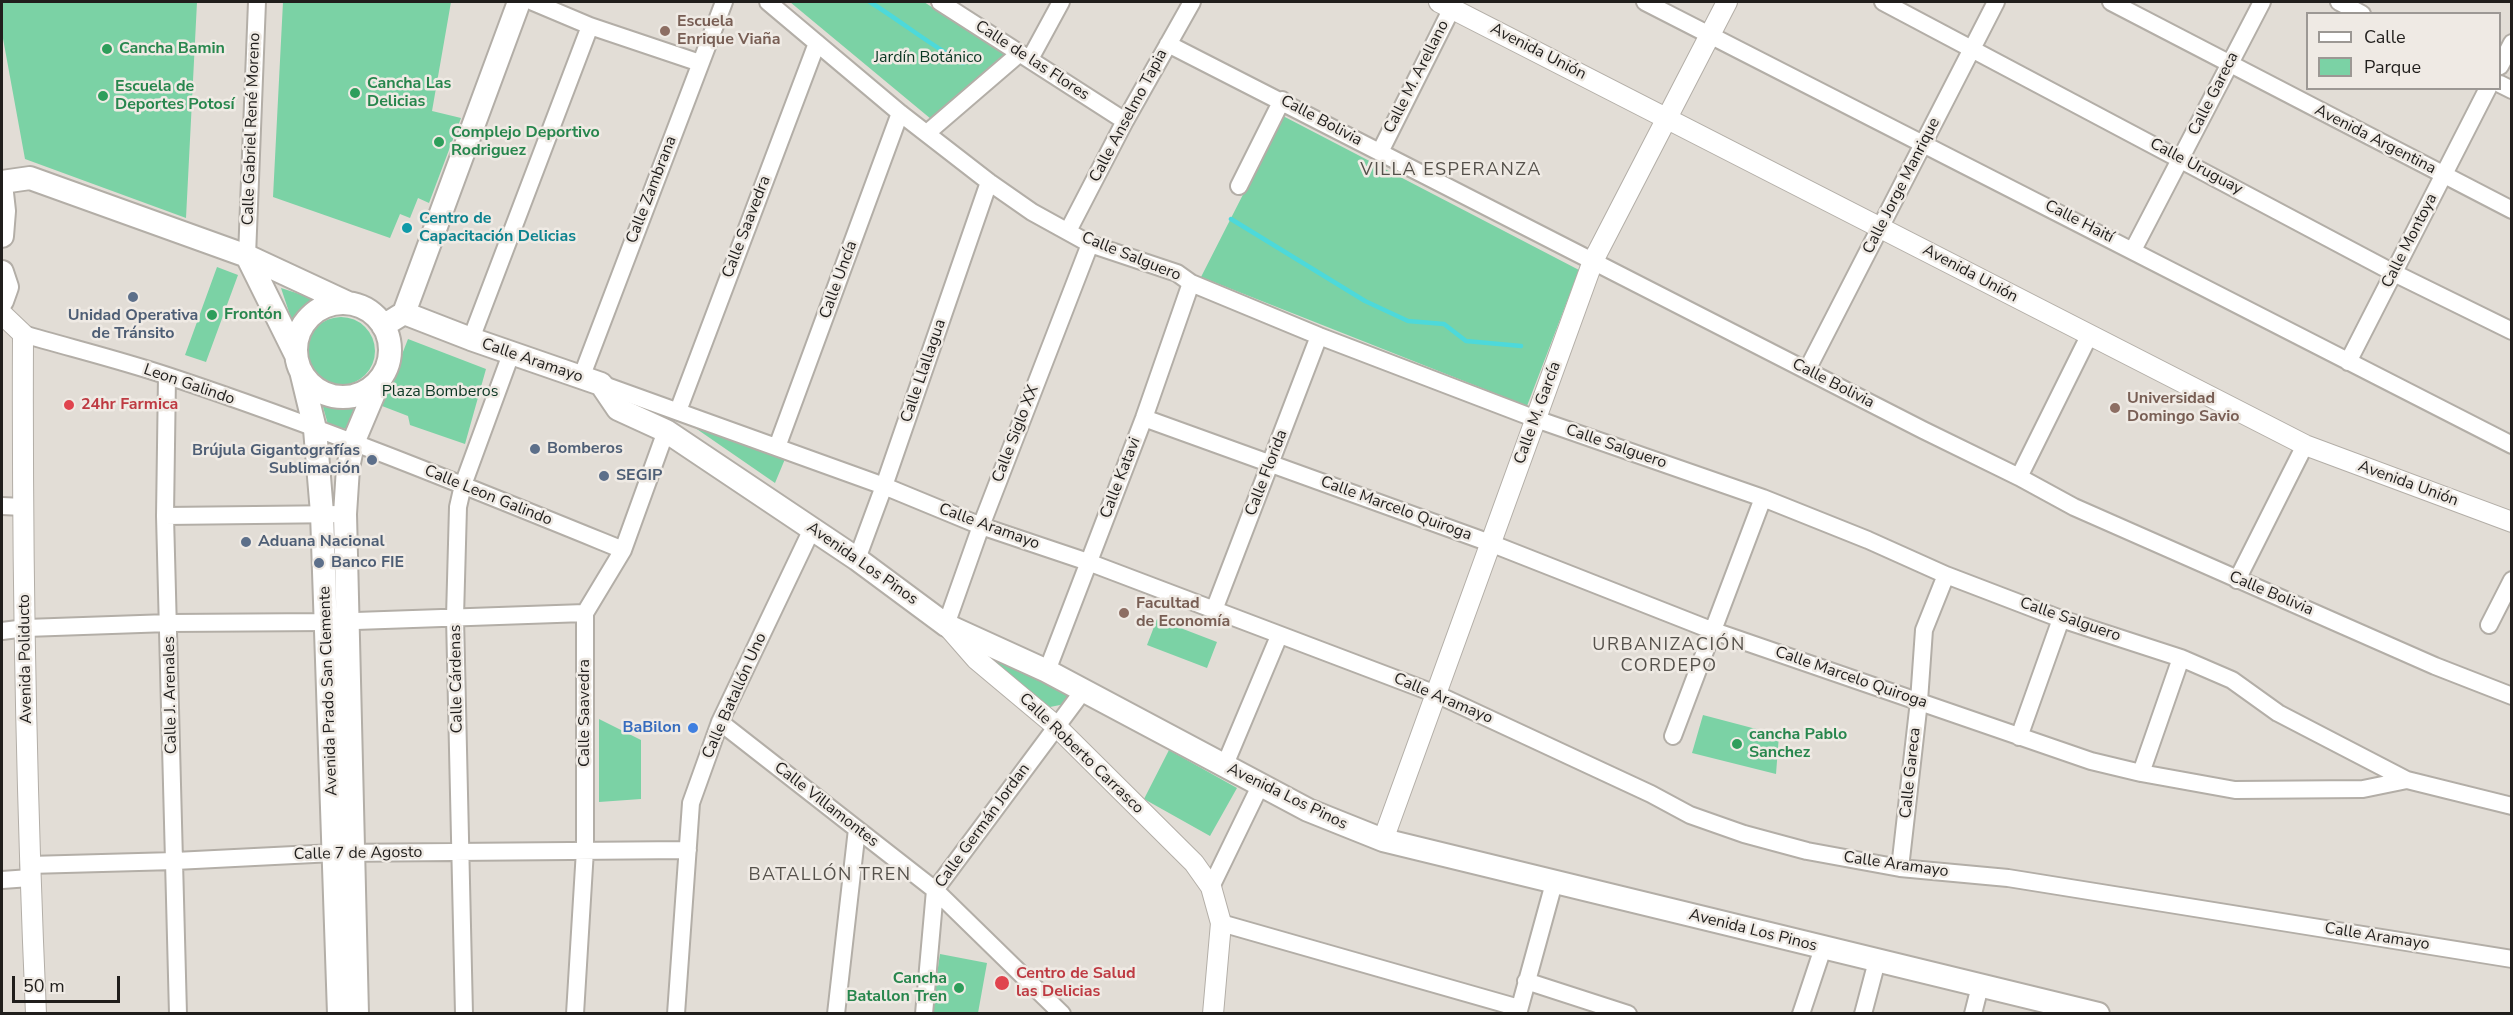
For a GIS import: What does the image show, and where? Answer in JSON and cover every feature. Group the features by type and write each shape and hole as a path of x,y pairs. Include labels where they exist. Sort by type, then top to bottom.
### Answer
{"main road":[{"path":"383,326 404,313 519,2"},
{"path":"2,182 30,178 248,256 348,303 368,310 383,326 390,346 389,358 380,378 369,389 354,396 339,397 323,393 310,384 248,256"},
{"path":"2,193 4,211 2,236"},
{"path":"2,272 7,287 2,301"},
{"path":"299,363 297,341 310,317 328,306 348,303"},
{"name":"Calle Aramayo","path":"404,313 511,354 591,381"},
{"name":"Avenida Prado San Clemente","path":"299,363 315,429 322,513 336,621 344,854 357,1014"},
{"name":"Avenida Prado San Clemente","path":"336,621 348,468 353,443 380,378"},
{"name":"Avenida Los Pinos","path":"591,381 618,409 666,431 857,559 946,625 1047,671 1308,810 1383,840 2086,1012"},
{"name":"Avenida Prado San Clemente","path":"339,1014 344,854"}],"street":[{"name":"Calle Gabriel René Moreno","path":"248,256 257,2"},
{"path":"533,2 590,26 700,63"},
{"name":"Calle Zambrana","path":"591,381 700,63 724,2"},
{"name":"Calle Salguero","path":"768,2 900,113 989,182 1032,212 1090,244 1177,273 1191,284 1536,419 1762,498 1868,540 1946,575 2061,619 2181,658 2232,680 2278,713 2407,780 2511,806"},
{"name":"Calle de las Flores","path":"941,2 1125,121"},
{"path":"927,133 1025,56 1061,2"},
{"name":"Calle Anselmo Tapia","path":"1068,231 1125,121 1192,2"},
{"name":"Calle Haití","path":"1645,2 1924,142 2511,445"},
{"name":"Calle M. García","path":"1383,840 1593,261 1727,2"},
{"name":"Calle Uruguay","path":"1883,2 2394,273 2511,331"},
{"name":"Calle Jorge Manrique","path":"1807,370 1996,2"},
{"name":"Avenida Argentina","path":"2111,2 2511,210"},
{"name":"Calle Gareca","path":"2133,250 2262,2"},
{"path":"2339,2 2358,12"},
{"name":"Avenida Unión","path":"1449,4 2089,336 2305,445 2511,522"},
{"name":"Calle M. Arellano","path":"1380,152 1449,4"},
{"path":"471,339 590,26"},
{"name":"Calle Saavedra","path":"678,411 817,43"},
{"path":"2501,62 2511,43"},
{"name":"Calle Bolivia","path":"1168,44 1282,100 2074,507 2237,580 2511,696"},
{"name":"Calle Montoya","path":"2348,362 2487,90"},
{"path":"1239,186 1282,100"},
{"name":"Calle Uncía","path":"777,447 900,113"},
{"name":"Calle Llallagua","path":"857,559 989,182"},
{"name":"Calle Siglo XX","path":"946,625 981,526 1090,244"},
{"name":"Calle Katavi","path":"1047,671 1144,418 1191,284"},
{"path":"2,314 23,334"},
{"name":"Leon Galindo","path":"23,334 167,376 353,443"},
{"name":"Avenida Poliducto","path":"23,334 23,507 29,872 36,1014"},
{"name":"Calle Florida","path":"1214,610 1319,336"},
{"path":"2019,477 2089,336"},
{"name":"Calle Cárdenas","path":"464,1014 455,617 458,507 463,485 511,354"},
{"name":"Calle J. Arenales","path":"167,376 165,516 178,1014"},
{"name":"Calle Aramayo","path":"591,381 884,486 981,526 1088,562 1436,694 1651,794 1690,815 1744,834 1807,851 1900,868 2008,878 2511,958"},
{"name":"Calle Marcelo Quiroga","path":"1144,418 1490,543 1711,630 2091,761 2141,773 2235,790 2363,789 2407,780"},
{"path":"2,631 26,628 169,623 336,621 585,613 623,550 666,431"},
{"name":"Calle Leon Galindo","path":"353,443 623,550"},
{"path":"2237,580 2305,445"},
{"path":"1673,736 1762,498"},
{"path":"2,506 23,507"},
{"path":"165,516 345,514"},
{"name":"Calle Batallón Uno","path":"675,1014 691,802 720,722 812,529"},
{"name":"Calle Gareca","path":"1900,868 1919,701 1924,630 1946,575"},
{"path":"2489,625 2511,580"},
{"name":"Calle Saavedra","path":"575,1014 585,850 585,613"},
{"path":"2019,737 2061,619"},
{"name":"Calle Roberto Carrasco","path":"946,625 976,658 1056,726 1194,863 1211,887 1221,923"},
{"path":"1224,767 1279,636"},
{"path":"2141,773 2181,658"},
{"name":"Calle Germán Jordan","path":"924,1014 935,890 1083,691"},
{"name":"Calle Villamontes","path":"720,722 935,890 1062,1014"},
{"path":"1211,887 1260,786"},
{"path":"836,1014 857,829"},
{"name":"Calle 7 de Agosto","path":"2,880 29,872 175,861 344,854 688,850"},
{"path":"1213,1014 1221,923 1518,1011 1554,883"},
{"path":"1801,1014 1823,948"},
{"path":"1863,1014 1877,961"},
{"path":"1526,981 1628,1014"},
{"path":"1972,1014 1980,986"}],"green space":[{"name":"Escuela de Deportes Potosí","path":"2,2 197,2 186,218 25,159 2,33"},
{"name":"Cancha Las Delicias","path":"283,2 451,2 432,111 461,118 429,203 418,198 410,218 400,214 390,238 273,197"},
{"name":"Jardín Botánico","path":"790,2 924,2 1006,55 931,119"},
{"path":"1283,116 1579,270 1527,406 1201,277"},
{"name":"Frontón","path":"217,267 238,275 206,362 185,355"},
{"path":"281,288 318,300 303,310 293,324"},
{"path":"341,317 354,320 365,327 372,338 375,351 372,364 365,375 354,382 341,385 328,382 317,375 310,364 307,351 310,338 317,327 328,320"},
{"name":"Plaza Bomberos","path":"408,339 486,369 465,444 410,425 408,416 382,406"},
{"path":"360,399 349,427 341,430 329,428 321,400 340,403"},
{"path":"675,414 785,459 775,483"},
{"path":"1157,619 1217,642 1207,668 1147,645"},
{"path":"995,656 1070,694 1065,704 1050,707 992,661"},
{"name":"cancha Pablo Sanchez","path":"1703,715 1779,735 1776,774 1692,753"},
{"path":"599,719 641,740 641,799 599,802"},
{"path":"1169,750 1237,788 1210,836 1144,799"},
{"name":"Cancha Batallon Tren","path":"940,954 987,963 978,1013 931,1014"}],"waterway":[{"path":"870,2 963,63"},
{"path":"1231,219 1365,301 1408,321 1444,324 1466,341 1521,346"}],"place":[{"name":"Escuela Enrique Viaña","path":"665,31"},
{"name":"Cancha Bamin","path":"107,49"},
{"name":"Cancha Las Delicias","path":"355,93"},
{"name":"Escuela de Deportes Potosí","path":"103,96"},
{"name":"Complejo Deportivo Rodriguez","path":"439,142"},
{"name":"Centro de Capacitación Delicias","path":"407,228"},
{"name":"Unidad Operativa de Tránsito","path":"133,297"},
{"name":"Frontón","path":"212,315"},
{"name":"24hr Farmica","path":"69,405"},
{"name":"Universidad Domingo Savio","path":"2115,408"},
{"name":"Bomberos","path":"535,449"},
{"name":"Brújula Gigantografías Sublimación","path":"372,460"},
{"name":"SEGIP","path":"604,476"},
{"name":"Aduana Nacional","path":"246,542"},
{"name":"Banco FIE","path":"319,563"},
{"name":"Facultad de Economía","path":"1124,613"},
{"name":"BaBilon","path":"693,728"},
{"name":"cancha Pablo Sanchez","path":"1737,744"},
{"name":"Centro de Salud las Delicias","path":"1002,983"},
{"name":"Cancha Batallon Tren","path":"959,988"}],"district":[{"name":"VILLA ESPERANZA","path":"1451,171"},
{"name":"URBANIZACIÓN CORDEPO","path":"1669,656"},
{"name":"BATALLÓN TREN","path":"830,876"}]}
